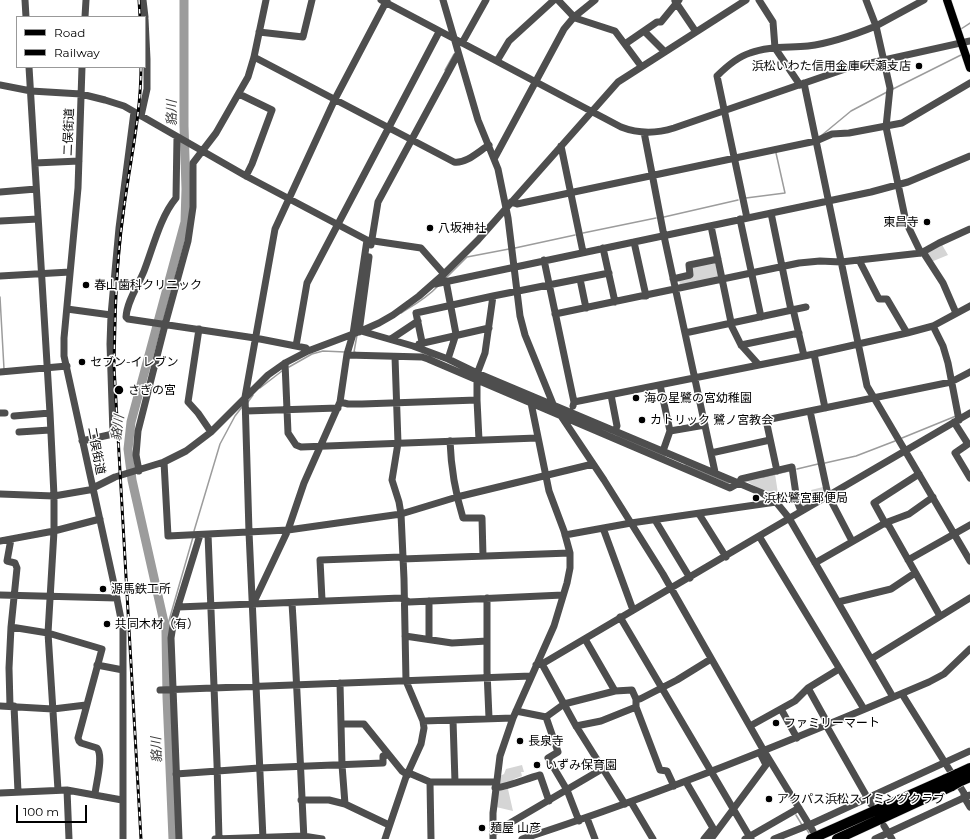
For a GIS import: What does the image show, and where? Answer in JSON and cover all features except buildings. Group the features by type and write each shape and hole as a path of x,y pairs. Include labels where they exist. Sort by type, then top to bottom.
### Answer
{"highway":[{"path":"811,832 963,777 970,768"},
{"path":"837,839 949,782"}],"main road":[{"path":"947,0 966,42 970,68"}],"street":[{"path":"25,0 26,16"},
{"path":"85,16 86,0"},
{"path":"143,0 145,16"},
{"path":"137,471 136,455 138,431 163,325 188,241 193,207 193,162 216,133 248,77 254,57 266,0"},
{"path":"259,32 303,38 312,0"},
{"path":"462,43 486,0"},
{"path":"497,61 509,40 554,0"},
{"path":"558,0 574,17 615,31 641,66"},
{"path":"494,158 564,29 574,17 595,0"},
{"path":"445,279 511,202 618,82 664,51 746,0"},
{"path":"759,0 772,22 775,48 802,84 816,141 867,386 970,561"},
{"path":"866,0 876,26 890,88 886,127 906,222 922,253 943,283 956,313"},
{"path":"761,316 752,273 734,158 717,76 729,65 749,53 775,48 808,46 849,37 876,26 924,0"},
{"path":"263,838 249,532 246,404 273,235 288,199 335,99 384,1 439,32 621,127 632,131 652,133 664,131 848,68 966,42"},
{"path":"625,44 657,22 661,22 677,1 696,32"},
{"path":"445,2 453,38 478,120 498,169 512,248 520,316 525,335 554,406 632,523 750,726 762,752 766,765 711,839"},
{"path":"644,31 664,51"},
{"path":"296,346 307,283 439,32"},
{"path":"141,116 147,89 146,54"},
{"path":"253,604 288,530 304,483 339,405 348,353 358,332 369,241 378,202 458,54"},
{"path":"254,57 411,140 458,163 466,160 489,145"},
{"path":"29,68 54,496 54,531 48,633 58,790"},
{"name":"二俣街道","path":"82,68 79,161 64,338 64,356 123,629 123,839"},
{"path":"511,202 517,204 816,141 832,134 849,133 902,123 970,83"},
{"path":"0,85 31,91 81,94 117,103 246,176 369,241 421,248 445,279 456,334 448,359"},
{"path":"239,94 272,110 246,176"},
{"path":"82,442 113,434 110,344 111,315 119,228 134,112"},
{"path":"644,132 664,236 715,472"},
{"path":"182,139 176,198 170,206 126,313 126,317 128,319 163,325 256,338 306,348 308,351"},
{"path":"561,146 583,252"},
{"path":"0,494 54,496 89,490 110,479 164,462 186,451 246,404 268,375 286,367 308,351 379,323 393,315 435,284 445,279 664,236 828,201 908,182 970,156"},
{"path":"35,163 79,161"},
{"path":"0,192 36,190"},
{"path":"771,213 781,267 792,309 800,332 804,356"},
{"path":"0,221 38,219"},
{"path":"710,226 732,327 741,344 759,366"},
{"path":"556,314 808,261 841,262 922,253 939,243 970,229"},
{"path":"634,242 646,296"},
{"path":"603,248 615,302"},
{"path":"673,279 690,275 689,265 718,259"},
{"path":"544,260 574,402 572,412"},
{"path":"859,260 879,299 887,299 906,333"},
{"path":"0,276 70,272"},
{"path":"422,342 416,313 492,296 550,286 609,273"},
{"path":"580,279 586,308"},
{"path":"479,440 477,376 485,353 492,296"},
{"path":"574,402 759,366 906,333 933,326 970,306"},
{"path":"685,333 806,307"},
{"path":"67,309 111,315"},
{"path":"391,339 418,321"},
{"path":"933,326 943,346 948,363 957,418 968,444 955,453 970,478"},
{"path":"413,346 422,342 489,328"},
{"path":"199,329 188,402 198,413 211,432"},
{"path":"358,332 391,339 413,346 448,359 477,376"},
{"path":"741,344 800,332"},
{"path":"348,353 428,359 477,376 530,398 572,412 768,496 776,502 789,518 893,697"},
{"path":"814,354 825,408"},
{"path":"385,839 389,825 421,744 424,728 423,721 406,681 401,514 392,480 398,443 395,357"},
{"path":"0,372 67,366"},
{"path":"286,367 288,433 296,445 307,447 321,445 537,438"},
{"path":"777,471 766,420 951,382 970,372"},
{"path":"660,385 670,431 663,451"},
{"path":"611,395 617,426 615,431"},
{"path":"530,398 560,414 730,488 738,482 792,467 797,501 801,511"},
{"path":"493,836 493,813 500,756 514,714 531,676 539,664 554,626 570,568 570,553 549,491 530,398"},
{"path":"246,404 287,409 348,404 477,400"},
{"path":"810,411 828,495 852,541"},
{"path":"14,416 50,413"},
{"path":"539,664 726,557 957,418 970,413"},
{"path":"670,431 705,425"},
{"path":"19,432 50,430"},
{"path":"711,453 770,440"},
{"path":"450,441 451,467 456,497 463,518 482,518 483,556"},
{"path":"164,462 168,536 288,530 401,514 456,497 593,464"},
{"path":"919,474 874,503 885,523 889,526 940,616"},
{"path":"815,563 885,523 908,514 933,498"},
{"path":"565,535 632,523 776,502"},
{"path":"699,514 726,557"},
{"path":"0,541 54,531 100,519"},
{"path":"656,520 690,578"},
{"path":"908,560 970,525"},
{"path":"604,528 633,610"},
{"path":"208,534 219,839"},
{"path":"179,839 171,638 174,619 196,535"},
{"path":"759,536 864,709"},
{"path":"11,539 7,561 15,563 17,566 11,627 9,668 18,792"},
{"path":"322,600 320,560 401,556 402,559 570,553"},
{"path":"838,602 891,589 915,573"},
{"path":"0,595 117,598"},
{"path":"178,607 292,603 322,600 401,598 409,602 563,596"},
{"path":"487,598 487,678 489,718"},
{"path":"871,659 970,598"},
{"path":"428,601 430,638"},
{"path":"292,603 298,685 303,838"},
{"path":"620,617 748,838 799,808"},
{"path":"11,627 48,633 102,649 78,738 81,743 97,748 99,751 100,763 95,794"},
{"path":"405,636 452,642 487,641"},
{"path":"585,639 616,691"},
{"path":"522,839 579,821 686,782 902,694 944,674 970,649"},
{"path":"636,699 640,699 662,688 711,659"},
{"path":"539,664 602,770 628,803 653,839"},
{"path":"98,665 123,670"},
{"path":"750,726 795,701 808,688 839,670"},
{"path":"160,690 531,676"},
{"path":"340,683 342,765 345,804"},
{"path":"808,688 870,801"},
{"path":"423,721 489,718 514,714 546,717 564,704 616,691 632,690 636,699 636,707 660,770 667,771 674,786"},
{"path":"902,694 967,796 970,807"},
{"path":"0,706 53,708 86,705"},
{"path":"576,726 601,720 636,707"},
{"path":"781,709 797,738"},
{"path":"546,717 558,752 548,758 567,790 579,821"},
{"path":"453,720 455,782"},
{"path":"341,724 364,724 402,771 430,782 455,782 508,786 540,775 549,801"},
{"path":"774,839 811,832 970,751"},
{"path":"762,752 799,808 811,832"},
{"path":"176,774 259,768 383,763 383,756 388,755"},
{"path":"493,836 602,770"},
{"path":"430,782 431,839"},
{"path":"686,782 713,828 704,839"},
{"path":"0,793 67,790 122,800"},
{"path":"67,790 69,839"},
{"path":"875,839 890,836 967,796"},
{"path":"301,800 329,800 345,804 389,825"},
{"path":"587,818 595,839"},
{"path":"884,826 890,836"},
{"path":"215,839 322,839"}],"shaded area":[{"path":"941,243 948,255 931,262 927,252"},
{"path":"715,262 719,277 680,285 679,280 691,267"},
{"path":"775,474 779,500 746,481"},
{"path":"823,487 825,494 803,507 801,495 812,493 811,490"},
{"path":"522,765 524,772 521,772 522,776 514,779 511,784 498,785 500,776 504,774 506,769"},
{"path":"508,789 513,811 496,807 498,791"}],"waterway":[{"name":"貉川","path":"173,839 167,697 166,631 132,480 128,449 131,422 185,222 184,0"},
{"path":"961,29 970,23"},
{"path":"445,70 454,54"},
{"path":"893,89 961,55"},
{"path":"822,135 851,111 887,92"},
{"path":"746,198 785,193 776,153"},
{"path":"664,217 738,200"},
{"path":"583,233 656,218"},
{"path":"515,248 575,235"},
{"path":"446,278 467,257 509,249"},
{"path":"401,313 425,298 438,286"},
{"path":"0,297 4,369"},
{"path":"355,352 357,335"},
{"path":"289,367 312,354 323,351 345,352"},
{"path":"260,388 282,371"},
{"path":"248,402 253,395"},
{"path":"194,531 220,444 235,416 242,407"},
{"path":"902,438 956,416"},
{"path":"617,436 665,456"},
{"path":"825,463 856,456 895,441"},
{"path":"797,469 818,464"},
{"path":"685,465 729,483"},
{"path":"763,477 789,471"},
{"path":"166,631 193,537"},
{"path":"796,815 802,825"}],"railway":[{"path":"139,0 140,16"},
{"path":"141,68 137,122 125,197 117,272 114,366 141,839"}],"place":[{"name":"浜松いわた信用金庫 大瀬支店","path":"919,66"},
{"name":"東昌寺","path":"927,222"},
{"name":"八坂神社","path":"430,228"},
{"name":"春山歯科クリニック","path":"86,285"},
{"name":"セブン-イレブン","path":"82,362"},
{"name":"さぎの宮","path":"119,390"},
{"name":"海の星鷺の宮幼稚園","path":"636,398"},
{"name":"カトリック 鷺ノ宮教会","path":"642,420"},
{"name":"浜松鷺宮郵便局","path":"756,498"},
{"name":"源馬鉄工所","path":"103,589"},
{"name":"共同木材（有）","path":"107,624"},
{"name":"ファミリーマート","path":"776,723"},
{"name":"長泉寺","path":"520,741"},
{"name":"いずみ保育園","path":"537,765"},
{"name":"アクパス浜松スイミングクラブ","path":"769,799"},
{"name":"麺屋 山彦","path":"482,828"}]}
